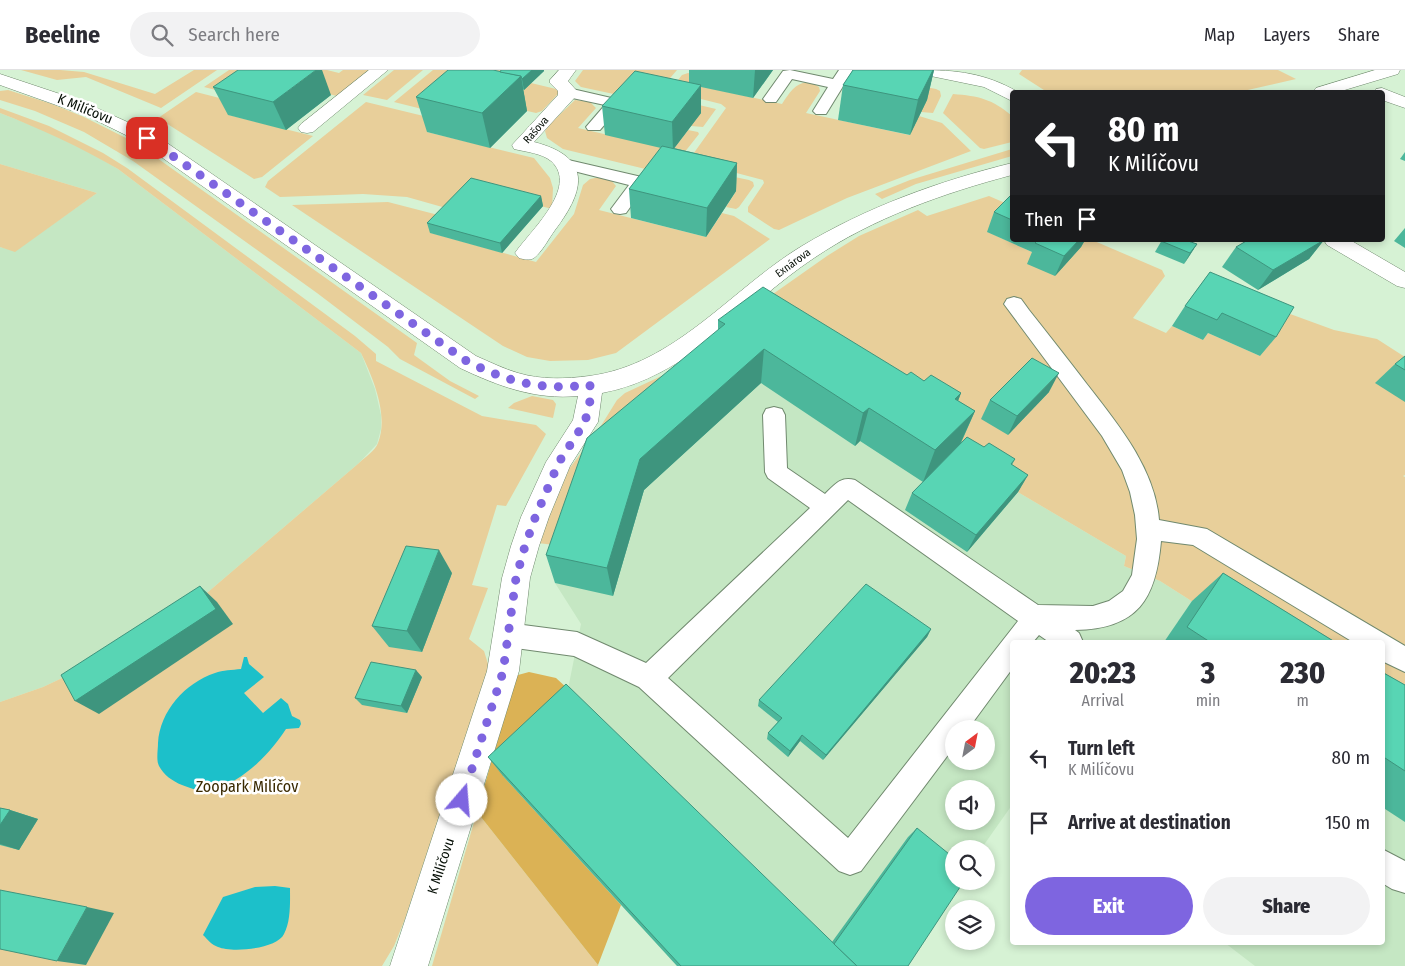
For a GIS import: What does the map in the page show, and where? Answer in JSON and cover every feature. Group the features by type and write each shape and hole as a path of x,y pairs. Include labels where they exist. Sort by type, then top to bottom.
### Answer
{"street":[{"path":"307,128 380,70"},
{"path":"568,70 560,78 559,82 568,93"},
{"path":"927,70 989,83 1010,95"},
{"path":"1341,70 1377,90"},
{"path":"1328,90 1392,70"},
{"name":"K Milíčovu","path":"0,79 76,104 114,120 147,138 468,362 488,372 533,386 562,388 590,385 590,401 585,422 559,462 525,546 516,578 503,672 408,966"},
{"name":"Rašova","path":"564,164 558,157 550,153 521,145 565,99 568,93"},
{"path":"1385,94 1405,103"},
{"path":"526,252 563,205 568,177 564,164"},
{"name":"Exnárova","path":"590,385 622,379 669,358 785,269 838,235 866,221 922,198 1010,170"},
{"path":"1337,242 1405,281"}],"lane":[{"path":"821,111 846,70"},
{"path":"771,99 788,74 837,84"},
{"path":"568,93 616,103 594,127"},
{"path":"564,164 640,182 620,209"},
{"path":"1014,304 1109,427 1127,454 1143,494 1149,529 1144,574 1138,593 1125,605 1101,616 1036,618 1019,640"},
{"path":"774,415 776,472 826,507"},
{"path":"648,678 847,487 1067,640"},
{"path":"1149,529 1198,536 1373,640"},
{"path":"508,635 578,644 648,678 850,860 1010,652"},
{"path":"1385,648 1405,660"}],"shaded area":[{"path":"0,113 41,129 86,150 118,169 361,353 375,389 381,415 381,429 377,444 359,463 187,610 94,663 43,687 0,702 0,247 15,251 97,193 0,164"},
{"path":"724,359 1001,482 1126,556 1124,566 1160,581 1253,640 1010,640 1010,808 995,829 995,780 945,780 945,830 994,830 987,840 945,840 945,890 948,890 901,966 677,966 503,776 568,689 581,624 555,583"},
{"path":"529,672 556,678 568,689 503,776 621,905 598,965 477,812 513,686 518,675"},
{"path":"1385,724 1405,738 1405,966 1255,966 1228,945 1385,945"}],"green space":[{"path":"21,70 84,72 155,94 194,70 217,70 161,108 86,77 57,80"},
{"path":"229,70 327,70 339,73 343,70 369,70 337,96 275,81 251,99 204,87"},
{"path":"394,70 423,70 387,100 363,95"},
{"path":"433,70 514,70 531,83 559,91 542,111 536,113 466,97 446,115 394,102"},
{"path":"583,70 677,70 659,91 665,97 716,109 703,127 691,126 637,99 581,87 575,81"},
{"path":"1022,70 1278,70 1296,79 1248,90 1044,90 1019,74"},
{"path":"688,73 696,75 690,84 782,104 797,86 802,83 813,84 819,87 820,91 806,113 909,135 919,116 942,123 971,151 847,198 779,230 774,229 748,212 748,207 764,183 763,180 695,162 691,157 726,108 721,104 681,94 671,89 682,75"},
{"path":"855,73 936,89 940,91 941,96 933,113 921,112 926,99"},
{"path":"8,90 52,104 84,117 136,143 417,343 414,355 450,381 479,396 475,399 400,359 388,347 317,293 133,161 84,132 35,111 0,100 0,91"},
{"path":"196,92 243,104 229,115 313,136 262,177 254,179 158,118"},
{"path":"953,94 985,99 1010,115 1010,142 984,149 980,148 943,113"},
{"path":"575,100 590,102 596,108 578,128 673,150 688,130 698,132 699,134 680,158 692,168 749,180 753,182 754,186 736,209 726,207 736,191 563,149 547,138 545,131"},
{"path":"366,102 440,120 427,132 534,158 550,178 553,188 552,209 474,188 453,210 407,197 363,194 280,197 265,187 268,181"},
{"name":"Zoopark Milíčov","path":"0,108 49,126 103,153 127,168 355,336 376,354 376,361 482,416 536,425 546,434 506,506 497,505 472,585 488,588 469,639 484,651 489,667 405,919 394,946 382,966 0,966 0,702 43,687 94,663 187,610 372,451 378,443 382,421 375,385 361,353 118,169 60,139 0,113"},
{"path":"1010,150 1010,157 916,184 882,199 875,194 910,180"},
{"path":"0,164 97,193 15,252 0,247"},
{"path":"600,177 611,180 616,186 599,210 706,237 722,213 734,216 770,239 616,353 588,360 550,361 527,357 503,346 292,205 388,202 446,217 431,233 536,262 574,214 583,185 590,179"},
{"path":"989,196 1010,205 1010,219 988,232 1036,254 1060,242 1097,242 1162,270 1165,276 1133,318 1166,333 1172,326 1203,340 1208,333 1260,356 1271,307 1334,330 1377,339 1405,357 1405,475 1403,476 1405,477 1405,738 1385,724 1385,640 1253,640 1160,581 1124,566 1126,556 1001,482 749,311 827,256 859,236 918,210 927,216"},
{"path":"670,372 554,545 538,543 569,469 599,429 617,400 625,393"},
{"path":"532,396 553,400 556,404 553,418 508,408 514,403"},
{"path":"477,812 598,965 598,966 432,966"}],"water":[{"path":"244,657 247,657 249,664 264,677 244,693 263,713 281,698 288,704 292,716 300,720 299,728 286,729 264,757 246,773 226,785 202,791 175,782 163,772 158,761 160,731 169,709 184,691 204,678 221,671 241,669"},
{"path":"275,886 290,888 288,923 280,939 264,946 233,950 216,946 203,935 223,897 255,887"}],"building":[{"path":"238,70 316,70 273,102 213,87"},
{"path":"448,70 493,70 521,76 482,113 416,97"},
{"path":"501,70 532,70 522,79 521,76 500,72"},
{"path":"853,70 933,70 918,100 843,85"},
{"path":"635,71 701,85 672,122 602,106"},
{"path":"662,146 737,163 707,208 629,189"},
{"path":"471,178 541,196 500,243 427,223"},
{"path":"1010,196 1010,219 994,212"},
{"path":"1036,242 1077,242 1064,256"},
{"path":"1163,242 1191,242 1197,244 1190,253"},
{"path":"1245,242 1321,242 1273,270 1236,247"},
{"path":"1210,272 1294,307 1276,337 1222,313 1217,320 1185,306"},
{"path":"763,287 907,375 911,372 924,381 931,375 961,393 955,399 975,411 935,450 869,408 863,413 764,349 640,459 607,568 546,555 587,438 725,324 718,320"},
{"path":"1405,356 1405,370 1395,364"},
{"path":"1032,358 1059,373 1017,416 990,400"},
{"path":"967,437 984,447 989,443 1015,459 1011,464 1028,475 976,535 912,493"},
{"path":"406,546 439,550 407,631 372,626"},
{"path":"1223,573 1332,640 1207,640 1187,627"},
{"path":"866,584 931,629 826,755 802,735 790,751 768,733 782,718 759,700"},
{"path":"200,586 216,609 75,701 61,675"},
{"path":"371,662 416,670 401,706 355,698"},
{"path":"1385,674 1405,685 1405,771 1385,758"},
{"path":"566,684 857,966 681,966 488,757"},
{"path":"0,808 10,810 0,825"},
{"path":"917,828 945,851 945,890 958,890 951,900 945,900 945,910 908,966 857,966 834,944"},
{"path":"0,890 87,907 57,961 0,949"}],"route":[{"path":"147,138 468,362 488,372 533,386 562,388 590,385 590,401 585,422 559,462 525,546 516,578 503,672 462,800"}]}
